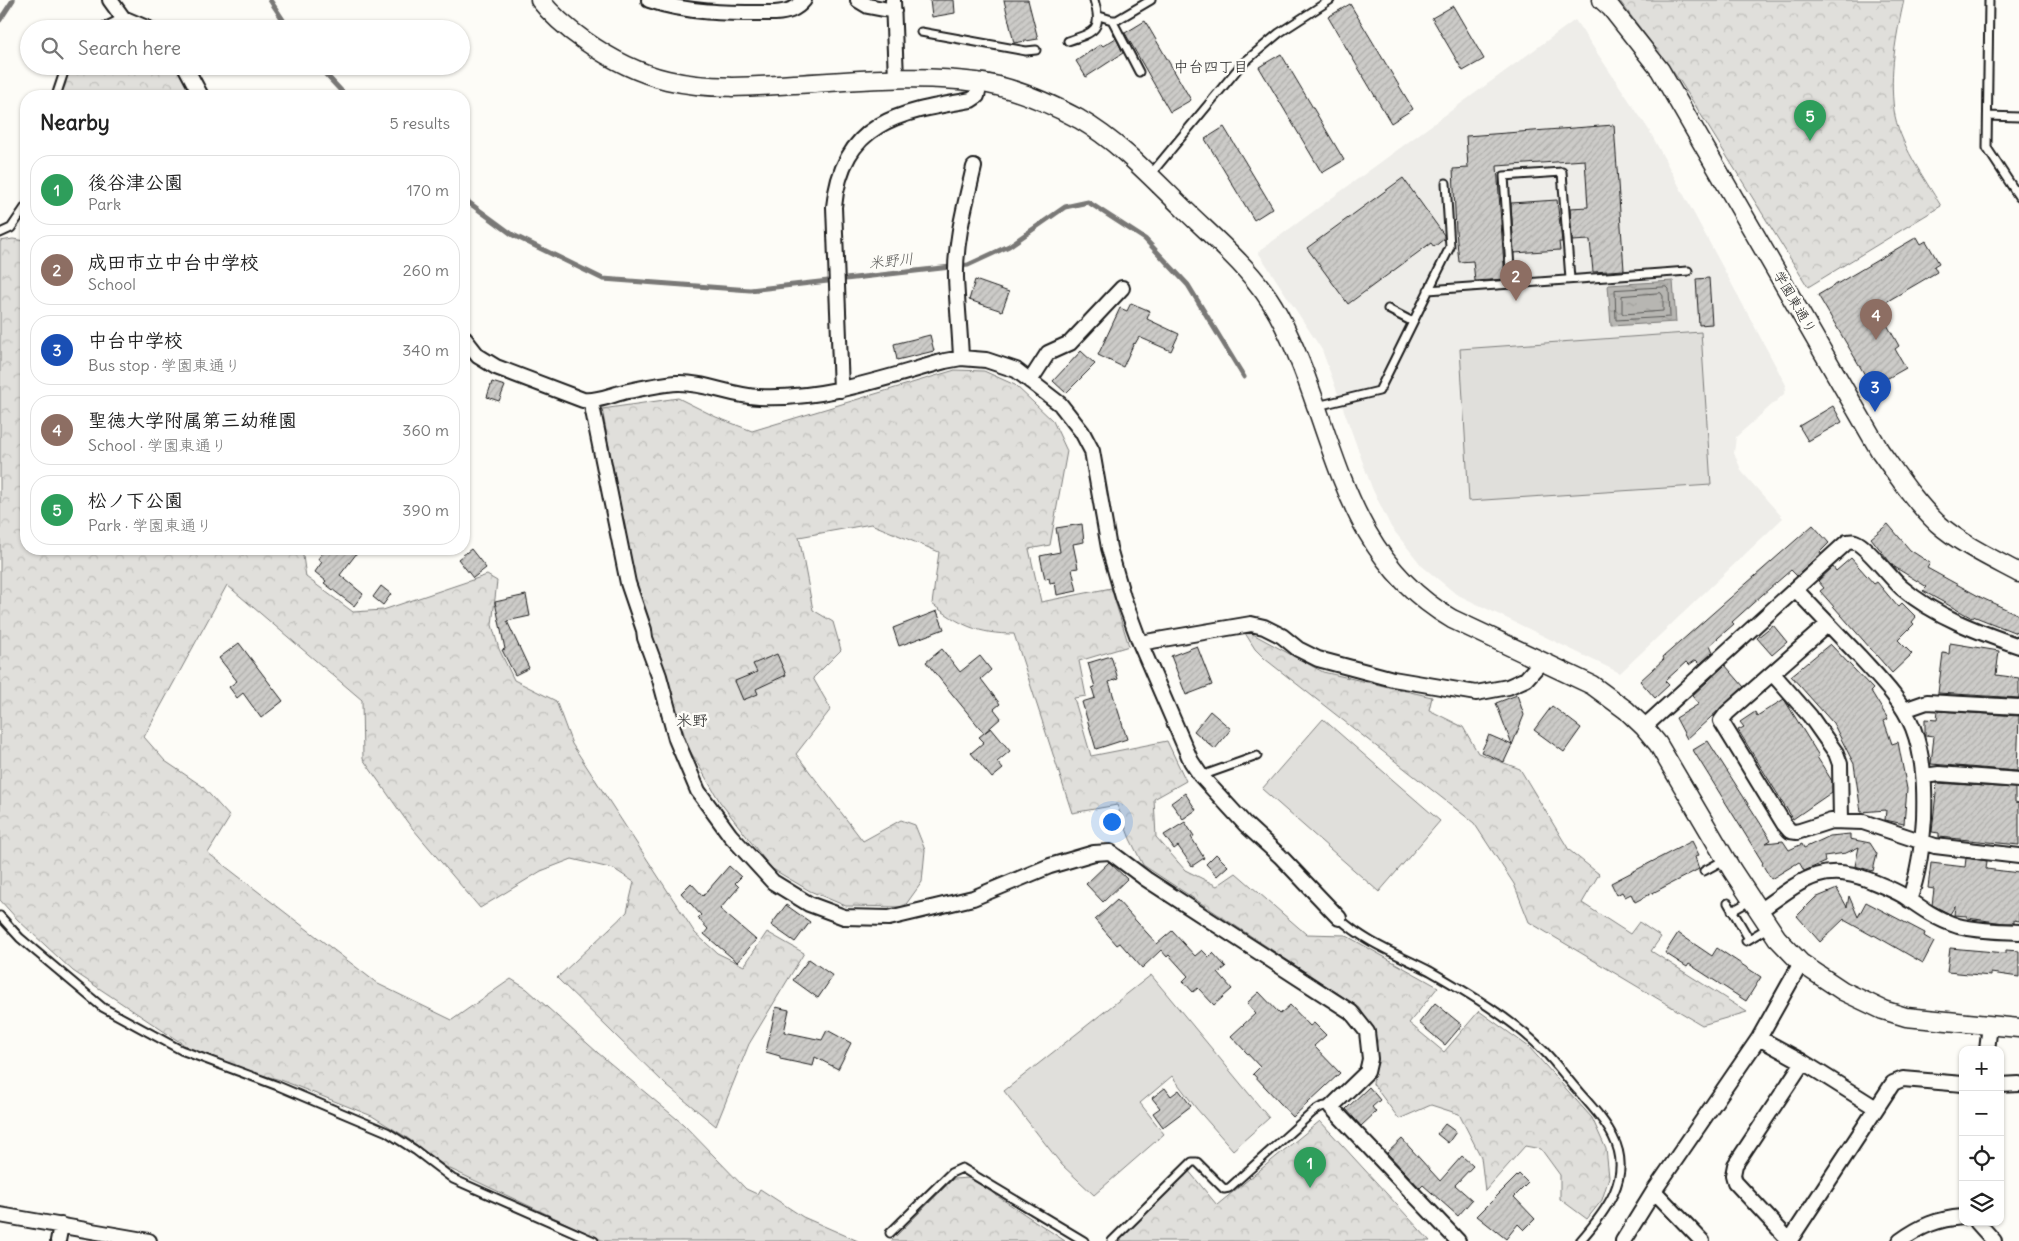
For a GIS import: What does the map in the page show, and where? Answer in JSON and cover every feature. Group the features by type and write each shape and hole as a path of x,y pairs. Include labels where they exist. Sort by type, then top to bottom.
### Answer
{"street":[{"path":"110,0 123,18 128,20"},
{"path":"540,0 569,30 601,52 636,70 666,80 702,86 739,88 921,78 980,82 1025,94 1082,121 1105,137 1150,176 1232,256 1267,295 1293,346 1317,406 1342,482 1353,507 1378,549 1404,582 1433,608 1452,619 1592,685 1626,710 1644,727 1658,744 1726,859 1770,927 1788,951 1801,963 1843,990 1883,1010 1906,1017 2019,1028"},
{"path":"649,0 665,6 689,10 775,13 787,12 798,7 804,0"},
{"path":"858,0 868,6 894,6 896,79"},
{"name":"学園東通り","path":"1602,0 1611,8 1660,70 1880,450 1910,493 1938,523 1958,538 2019,573"},
{"path":"190,75 198,90"},
{"path":"841,390 834,207 835,192 843,170 856,147 878,126 905,113 971,100 977,96 980,82"},
{"path":"961,358 956,277 957,258 964,208 974,167"},
{"path":"1030,381 1048,353 1070,343 1122,288"},
{"path":"470,346 478,356 496,368 583,400 591,401 627,391 676,384 700,385 740,395 760,397 811,395 841,390 961,358 986,360 1016,370 1060,404 1082,432 1092,451 1109,548 1123,597 1140,643 1191,761 1201,776 1245,824 1280,856 1338,918"},
{"path":"591,401 628,583 659,676 676,738 698,791 730,835 773,882 809,904 844,917 889,918 972,898 1050,866 1094,853 1110,852 1146,879 1351,1012 1367,1032 1370,1059 1367,1072 1331,1107 1458,1241"},
{"path":"1644,727 1847,542 1855,542 1864,548 1902,588 1931,608 1965,625 2019,646"},
{"path":"1796,590 1880,679 1904,710 1913,728 1920,748 1924,776 1923,843 1915,884 1909,900"},
{"path":"1140,643 1252,624 1264,626 1318,659 1393,679 1476,693 1508,687 1526,679 1541,662"},
{"path":"1828,624 1727,713 1721,721 1784,824 1790,831 1797,832 1831,821 1863,822 1907,835 1923,843 1955,849 2019,856"},
{"path":"1773,674 1810,716 1836,754 1840,764 1842,820"},
{"path":"1904,710 1928,702 2019,707"},
{"path":"1924,776 1939,774 2019,780"},
{"path":"1756,905 1809,878 1830,871 1843,872 1857,875 1909,900 1933,916 1958,926 2019,932"},
{"path":"1623,1241 1654,1191 1759,1038 1801,963"},
{"path":"1987,1046 1990,1025"},
{"path":"1759,1038 1803,1062 1876,1108"},
{"path":"1803,1062 1735,1165 1733,1175 1734,1182 1790,1241 1893,1083 1903,1079 1959,1084"},
{"path":"2004,1085 2019,1084"},
{"path":"1654,1191 1698,1240"},
{"path":"0,1215 149,1241"},
{"path":"1900,1241 1922,1227 1941,1219 1959,1217"},
{"path":"58,1241 61,1225"},
{"path":"1981,1226 1994,1241"}],"lane":[{"path":"1068,41 1090,33 1096,26 1099,16 1094,0"},
{"path":"1099,16 1117,20 1151,0"},
{"path":"1150,176 1159,162 1241,65 1279,33 1330,0"},
{"path":"1989,0 1987,148 2019,197"},
{"path":"119,20 123,18"},
{"path":"1112,20 1139,72"},
{"path":"921,32 1026,51 1036,50"},
{"path":"58,90 63,75"},
{"path":"1988,116 2019,117"},
{"path":"1511,284 1504,176 1562,172 1570,279"},
{"path":"1317,406 1379,391 1450,247 1446,183"},
{"path":"0,233 10,228 20,214"},
{"path":"1428,290 1688,271"},
{"path":"1388,309 1413,322"},
{"path":"1201,776 1257,756"},
{"path":"1704,871 1726,859"},
{"path":"1728,903 1747,940 1770,927"},
{"path":"1732,911 1756,905"},
{"path":"0,916 20,938 102,1007 181,1050 278,1086 387,1132 415,1150 453,1179 594,1241"},
{"path":"1338,918 1351,930 1430,972 1493,1010 1544,1052 1602,1119 1614,1137 1619,1152 1621,1163 1618,1180 1614,1194 1604,1212 1580,1241"},
{"path":"1112,1241 1192,1162 1197,1162 1224,1189 1229,1188 1313,1112 1321,1106 1327,1105 1331,1107"},
{"path":"890,1233 951,1173 962,1168 1084,1241"}],"shaded area":[{"path":"1575,20 1649,130 1786,385 1784,394 1736,437 1734,453 1742,472 1783,518 1620,673 1456,594 1422,566 1391,527 1372,488 1322,350 1258,252"}],"green space":[{"path":"1619,0 1904,0 1893,68 1894,110 1906,147 1941,206 1808,287 1680,81"},
{"path":"66,75 188,75 195,90 62,90"},
{"path":"20,240 20,555 303,555 306,577 353,612 383,610 487,575 497,581 492,625 499,649 514,680 556,701 572,744 695,933 717,953 744,966 767,932 804,953 749,1044 716,1126 667,1086 557,978 627,912 634,882 614,869 572,859 541,871 480,908 408,823 363,759 362,700 227,585 144,737 165,761 202,786 230,817 208,853 378,984 452,1020 511,979 527,989 598,1053 683,1124 746,1189 757,1194 760,1189 803,1217 858,1241 604,1241 446,1167 406,1137 372,1116 281,1080 210,1062 73,971 18,920 0,900 0,241"},
{"path":"1701,332 1711,485 1469,501 1460,349"},
{"path":"955,370 984,371 1015,385 1053,421 1067,451 1050,545 1029,549 1041,602 1111,588 1129,646 1079,661 1086,696 1074,698 1091,756 1167,741 1186,781 1154,799 1156,837 1185,870 1217,886 1236,873 1306,934 1345,935 1438,987 1409,1023 1444,1052 1479,1011 1529,1047 1592,1118 1606,1149 1609,1177 1602,1200 1587,1219 1560,1199 1560,1175 1541,1149 1525,1146 1485,1191 1481,1157 1459,1114 1431,1105 1399,1119 1373,1084 1377,1040 1360,1008 1143,865 1130,839 1117,805 1072,813 1014,634 1001,634 970,627 952,618 932,604 939,552 871,524 799,537 813,610 833,622 841,650 813,678 831,709 796,754 863,841 901,820 915,825 925,850 922,882 904,907 846,906 810,891 771,868 720,802 689,749 635,584 602,409 678,398 716,417 752,431"},
{"path":"1245,633 1251,633 1323,672 1432,697 1429,710 1463,727 1478,753 1520,769 1569,850 1599,874 1582,903 1630,934 1639,922 1661,937 1651,951 1747,1012 1702,1025 1529,922 1514,884 1474,823 1265,659 1255,649"},
{"path":"1323,719 1440,821 1379,892 1262,789"},
{"path":"1151,975 1269,1118 1233,1150 1196,1108 1172,1076 1140,1103 1164,1134 1094,1195 1062,1165 1004,1091"},
{"path":"1320,1121 1430,1241 1119,1241 1188,1170 1217,1205"},
{"path":"970,1178 1065,1241 891,1241 953,1179"}],"water":[{"path":"1673,281 1676,322 1611,326 1608,285"}],"building":[{"path":"930,0 954,0 955,13 932,17"},
{"path":"1004,0 1028,0 1038,39 1014,43"},
{"path":"1350,4 1413,109 1391,123 1328,17"},
{"path":"1453,6 1484,59 1463,71 1432,18"},
{"path":"1145,21 1191,100 1170,112 1125,33"},
{"path":"1116,38 1123,53 1086,77 1076,61 1101,44 1103,46"},
{"path":"1281,54 1344,160 1322,173 1259,67"},
{"path":"1614,125 1624,270 1593,272 1590,240 1572,241 1570,208 1588,207 1585,160 1497,166 1505,279 1475,281 1473,261 1459,262 1456,231 1453,169 1468,168 1466,136"},
{"path":"1224,127 1273,208 1254,220 1205,139"},
{"path":"1403,178 1444,235 1444,239 1434,247 1431,243 1348,304 1307,248"},
{"path":"1557,200 1562,242 1559,242 1560,250 1514,253 1511,203"},
{"path":"1917,237 1921,244 1926,241 1939,263 1934,266 1937,272 1886,302 1889,309 1881,314 1899,346 1895,349 1906,368 1872,387 1818,295"},
{"path":"1709,278 1712,324 1699,325 1696,279"},
{"path":"975,280 1009,292 1002,311 969,300"},
{"path":"1131,303 1150,311 1147,319 1179,334 1171,351 1139,337 1134,343 1123,367 1098,355 1120,308 1127,311"},
{"path":"930,335 934,351 897,360 894,344"},
{"path":"1081,351 1095,364 1066,393 1053,381"},
{"path":"492,382 505,386 499,401 487,397"},
{"path":"1833,406 1842,422 1808,441 1799,426"},
{"path":"1082,524 1084,542 1073,544 1078,568 1072,569 1077,591 1057,595 1055,582 1050,583 1049,578 1045,579 1040,556 1060,552 1056,528"},
{"path":"1888,524 1910,550 1930,563 1927,568 1982,598 2019,615 2019,634 1973,616 1972,618 1923,591 1927,587 1893,566 1871,538"},
{"path":"1813,525 1829,543 1820,552 1821,554 1797,576 1791,570 1762,595 1710,645 1713,652 1700,664 1696,660 1689,665 1686,662 1665,681 1669,685 1655,698 1640,681 1664,659 1663,657"},
{"path":"470,550 486,568 473,578 458,559 463,555 470,555"},
{"path":"321,555 355,555 340,575 363,594 354,606 324,583 326,581 315,572 322,562 318,559"},
{"path":"1851,558 1874,584 1877,582 1898,607 1902,603 1916,617 1912,622 1914,624 1898,640 1912,654 1892,673 1820,591 1824,588 1818,581 1833,567 1836,571"},
{"path":"381,586 391,594 383,605 373,597"},
{"path":"526,595 530,616 507,621 529,668 515,675 502,650 505,649 495,602"},
{"path":"937,611 944,629 899,646 893,628"},
{"path":"1773,625 1787,642 1772,655 1757,638"},
{"path":"239,643 283,701 261,718 243,693 237,698 229,687 237,681 219,658"},
{"path":"1950,643 1999,651 1996,675 2019,678 2019,698 1938,693 1943,653 1949,654"},
{"path":"1830,644 1873,689 1871,691 1888,719 1884,721 1892,744 1898,742 1907,789 1904,824 1885,820 1886,810 1861,812 1854,764 1833,723 1791,676"},
{"path":"1197,646 1212,685 1186,695 1171,656"},
{"path":"942,649 960,672 980,656 991,670 981,679 1000,704 994,709 1001,718 984,733 926,662"},
{"path":"777,654 786,675 756,689 758,694 743,700 735,681 757,672 753,664"},
{"path":"1111,656 1118,679 1109,682 1127,739 1096,749 1082,702 1095,698 1092,688 1095,687 1088,663"},
{"path":"1725,665 1744,687 1687,739 1676,718 1699,704 1692,696"},
{"path":"1517,695 1524,715 1512,745 1496,703"},
{"path":"1784,699 1832,781 1832,792 1793,819 1738,730 1744,727 1740,722 1755,712 1757,716"},
{"path":"1552,706 1581,728 1564,752 1534,730"},
{"path":"1210,711 1231,729 1215,749 1194,731"},
{"path":"1938,711 2019,716 2017,771 1931,764 1934,736 1925,735 1925,719 1937,720"},
{"path":"991,728 1010,751 997,762 1003,769 992,778 971,753 984,742 979,737"},
{"path":"1489,735 1512,745 1504,762 1481,752"},
{"path":"1708,741 1771,840 1766,843 1783,841 1789,850 1802,844 1804,848 1830,836 1850,834 1850,839 1870,843 1877,854 1873,871 1855,866 1859,847 1846,853 1824,856 1825,862 1804,871 1799,862 1771,879 1693,750"},
{"path":"1937,783 2015,788 2015,802 2019,803 2019,845 1939,837 1939,833 1932,832"},
{"path":"1185,793 1196,810 1183,819 1171,803"},
{"path":"1185,822 1194,836 1191,837 1204,858 1192,866 1178,846 1174,849 1164,835"},
{"path":"1692,841 1699,855 1695,857 1699,869 1635,902 1631,894 1625,897 1622,892 1617,895 1611,883"},
{"path":"1216,854 1228,866 1217,876 1206,864"},
{"path":"1966,858 1987,861 1986,869 2019,873 2019,921 2014,920 2014,923 2004,923 1967,918 1967,916 1954,915 1955,906 1950,914 1932,905 1934,889 1928,888 1931,863 1965,867"},
{"path":"1109,862 1127,879 1103,902 1086,884"},
{"path":"729,866 741,877 735,883 739,887 720,909 756,940 737,962 704,934 708,929 698,918 701,915 681,893 691,883 703,896"},
{"path":"1837,889 1847,907 1849,896 1858,917 1866,902 1925,933 1924,936 1934,942 1923,963 1844,920 1845,918 1820,942 1797,916 1815,898"},
{"path":"1117,900 1157,944 1172,931 1195,956 1202,950 1209,957 1213,953 1226,967 1218,973 1232,989 1214,1005 1198,988 1193,992 1183,981 1188,976 1169,955 1167,957 1161,950 1142,968 1120,943 1117,945 1095,920"},
{"path":"786,905 810,922 795,942 771,925"},
{"path":"1678,933 1712,956 1717,948 1761,977 1746,1001 1689,964 1687,967 1665,953"},
{"path":"1950,948 2006,953 2006,950 2019,951 2019,977 1991,973 1991,976 1947,972"},
{"path":"809,959 833,976 818,998 793,980"},
{"path":"1259,992 1280,1014 1290,1005 1310,1026 1314,1023 1326,1035 1314,1046 1340,1073 1293,1117 1253,1074 1260,1067 1231,1036 1256,1013 1247,1003"},
{"path":"1435,1003 1462,1025 1445,1045 1419,1023"},
{"path":"776,1007 789,1010 784,1032 822,1040 827,1030 851,1043 838,1069 815,1057 813,1066 780,1059 780,1056 766,1052"},
{"path":"1369,1087 1380,1100 1372,1107 1376,1112 1361,1126 1346,1109"},
{"path":"1165,1088 1171,1096 1179,1090 1191,1106 1163,1127 1153,1113 1160,1108 1152,1098"},
{"path":"1445,1124 1456,1132 1448,1143 1437,1134"},
{"path":"1402,1139 1440,1181 1462,1156 1473,1166 1455,1185 1472,1200 1458,1216 1423,1185 1420,1188 1387,1153"},
{"path":"1519,1174 1528,1183 1514,1197 1535,1219 1524,1230 1518,1224 1506,1239 1477,1216"}],"waterway":[{"path":"0,20 13,0"},
{"name":"米野川","path":"270,0 283,20"},
{"name":"米野川","path":"326,75 340,90"},
{"name":"米野川","path":"470,203 513,235 603,279 750,290 968,265 1009,246 1065,207 1088,202 1145,239 1188,285 1244,377"}],"place":[{"name":"松ノ下公園","path":"1810,141"},
{"name":"成田市立中台中学校","path":"1516,301"},
{"name":"聖徳大学附属第三幼稚園","path":"1876,340"},
{"name":"中台中学校","path":"1875,412"},
{"name":"後谷津公園","path":"1310,1188"}],"district":[{"name":"中台四丁目","path":"1211,67"},
{"name":"米野","path":"692,720"}]}
